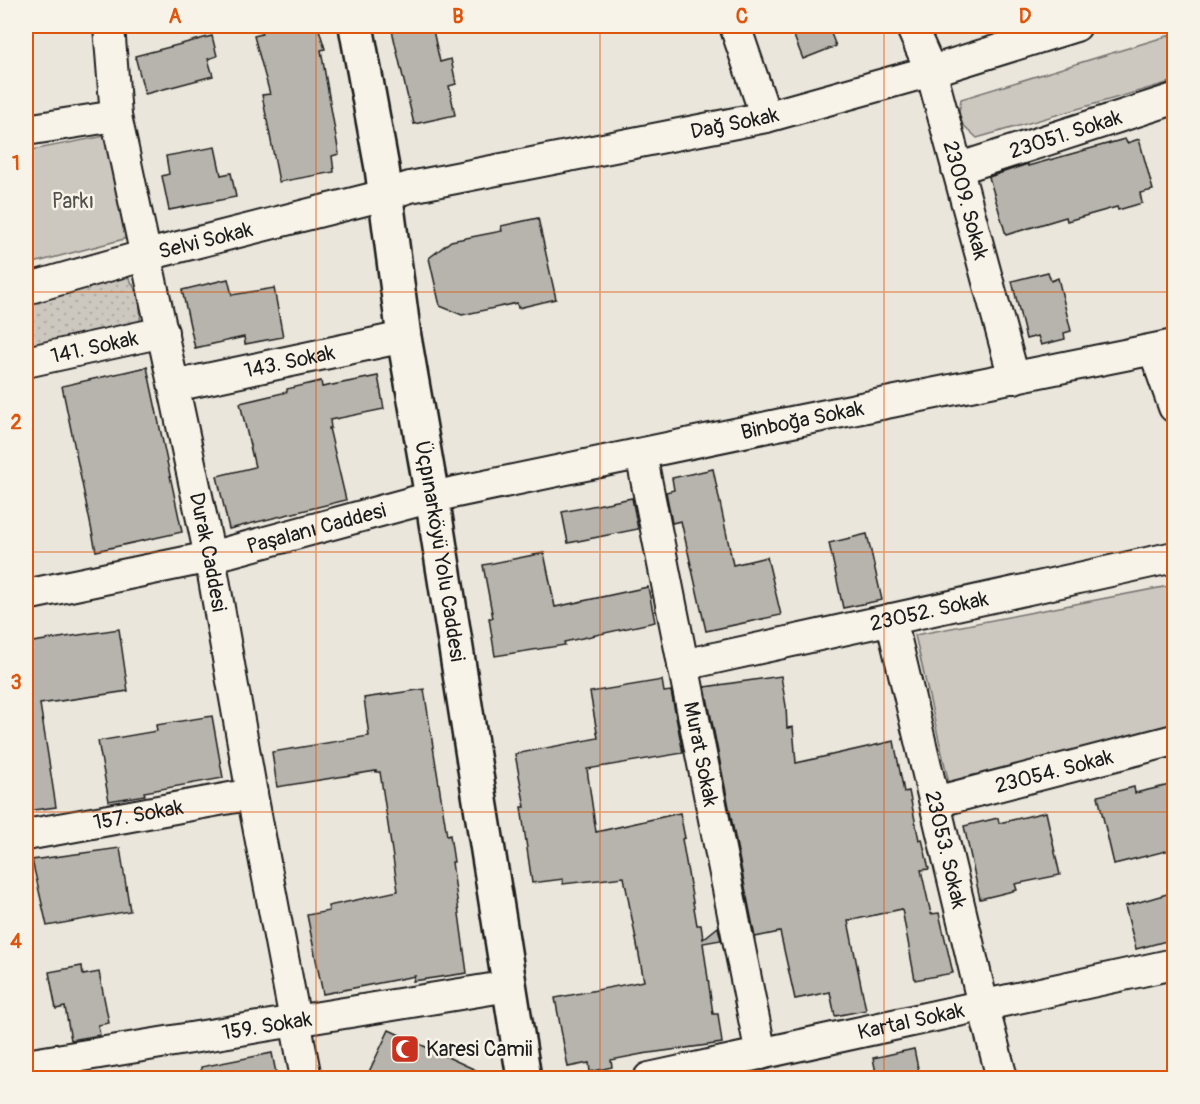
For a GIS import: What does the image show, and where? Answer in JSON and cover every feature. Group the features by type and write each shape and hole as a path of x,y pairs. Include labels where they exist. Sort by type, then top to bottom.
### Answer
{"main road":[{"name":"Üçpınarköyü Yolu Caddesi","path":"356,26 385,195 404,337 432,497 524,1078"}],"street":[{"name":"Durak Caddesi","path":"110,26 116,116 210,557 306,1078"},
{"path":"735,26 766,117"},
{"name":"23009. Sokak","path":"911,26 931,71 1014,378"},
{"name":"Dağ Sokak","path":"385,195 410,187 766,117 931,71 1076,26"},
{"name":"23051. Sokak","path":"957,169 1174,99"},
{"path":"26,130 116,116"},
{"name":"Selvi Sokak","path":"26,289 147,255 385,195"},
{"name":"141. Sokak","path":"26,362 163,332"},
{"name":"143. Sokak","path":"174,386 404,337"},
{"path":"1164,347 1174,407"},
{"name":"Binboğa Sokak","path":"432,497 1164,347"},
{"name":"Murat Sokak","path":"640,454 761,1054"},
{"name":"Paşalanı Caddesi","path":"26,595 210,557 432,497"},
{"name":"23052. Sokak","path":"683,665 1174,557"},
{"name":"23053. Sokak","path":"891,619 1002,1078"},
{"name":"23054. Sokak","path":"935,802 1174,740"},
{"name":"157. Sokak","path":"26,835 252,794"},
{"name":"Kartal Sokak","path":"649,1078 1174,964"},
{"name":"159. Sokak","path":"26,1065 509,986"}],"green space":[{"path":"1174,34 1174,81 977,138 958,120 961,99"},
{"name":"Parkı","path":"105,136 110,139 127,234 124,239 26,265 26,151"},
{"path":"126,274 138,297 140,322 26,349 26,300"},
{"path":"1174,585 1174,731 950,788 915,635"}],"building":[{"path":"259,26 318,26 325,49 321,50 339,154 332,156 334,172 279,182 262,95 270,94 254,36 262,34"},
{"path":"391,26 432,26 440,62 451,59 456,84 449,86 455,115 414,124"},
{"path":"790,26 828,26 836,46 803,59"},
{"path":"212,36 217,56 208,59 213,76 145,94 135,56"},
{"path":"1125,139 1127,143 1139,139 1153,190 1140,193 1142,203 1118,210 1117,207 1067,221 1066,217 1006,235 989,177 1028,164 1028,166"},
{"path":"215,147 221,175 231,173 236,197 169,210 162,176 169,174 166,156"},
{"path":"538,218 556,299 518,308 517,303 462,315 440,306 429,258 451,241 502,231 501,226"},
{"path":"1048,272 1051,281 1058,278 1071,331 1064,333 1065,339 1041,345 1038,336 1026,339 1012,281"},
{"path":"228,279 232,295 274,288 283,337 245,344 244,337 195,348 182,290"},
{"path":"147,367 182,532 96,551 62,386"},
{"path":"378,376 384,409 330,420 331,428 329,428 346,500 229,529 217,476 255,467 240,403 321,381 322,387"},
{"path":"713,469 733,565 767,557 781,615 706,631 681,521 672,523 666,492 674,490 672,478"},
{"path":"632,498 638,529 568,543 562,512"},
{"path":"867,534 882,600 843,608 829,543"},
{"path":"544,553 555,607 648,587 655,622 564,642 565,645 495,656 489,618 493,618 483,565"},
{"path":"119,629 128,691 40,704 56,807 26,811 26,643"},
{"path":"781,676 787,728 793,727 796,763 894,741 904,792 909,791 919,840 922,839 929,869 921,870 931,914 939,913 953,973 915,980 902,909 848,921 866,1010 835,1016 830,992 795,999 780,932 755,937 705,687"},
{"path":"662,680 664,692 671,691 683,753 587,769 596,832 680,813 685,838 682,839 697,925 701,925 703,939 718,927 721,940 703,943 713,1014 718,1014 722,1043 611,1060 612,1067 590,1072 589,1063 568,1067 555,998 644,981 624,877 563,884 563,879 532,883 521,807 525,807 515,754 598,738 590,692"},
{"path":"424,689 447,836 450,835 467,973 413,981 415,976 323,994 307,915 329,911 328,906 398,891 380,772 277,787 272,752 369,736 364,698"},
{"path":"212,716 223,778 144,792 145,795 109,801 98,741 157,731 156,725"},
{"path":"1174,784 1174,849 1114,864 1098,796 1134,787 1135,793"},
{"path":"1046,812 1060,875 1015,884 1017,890 980,899 964,826 998,818 999,823"},
{"path":"120,848 130,911 47,926 32,860"},
{"path":"1174,892 1174,939 1136,949 1125,906"},
{"path":"82,966 83,975 99,972 109,1023 98,1025 100,1035 71,1040 65,1007 56,1009 49,972"},
{"name":"Karesi Camii","path":"389,1030 493,1078 366,1078"},
{"path":"914,1049 920,1078 877,1078 873,1058"},
{"path":"272,1053 277,1078 202,1078 201,1067"}],"place":[{"name":"Karesi Camii","path":"405,1049"}]}
